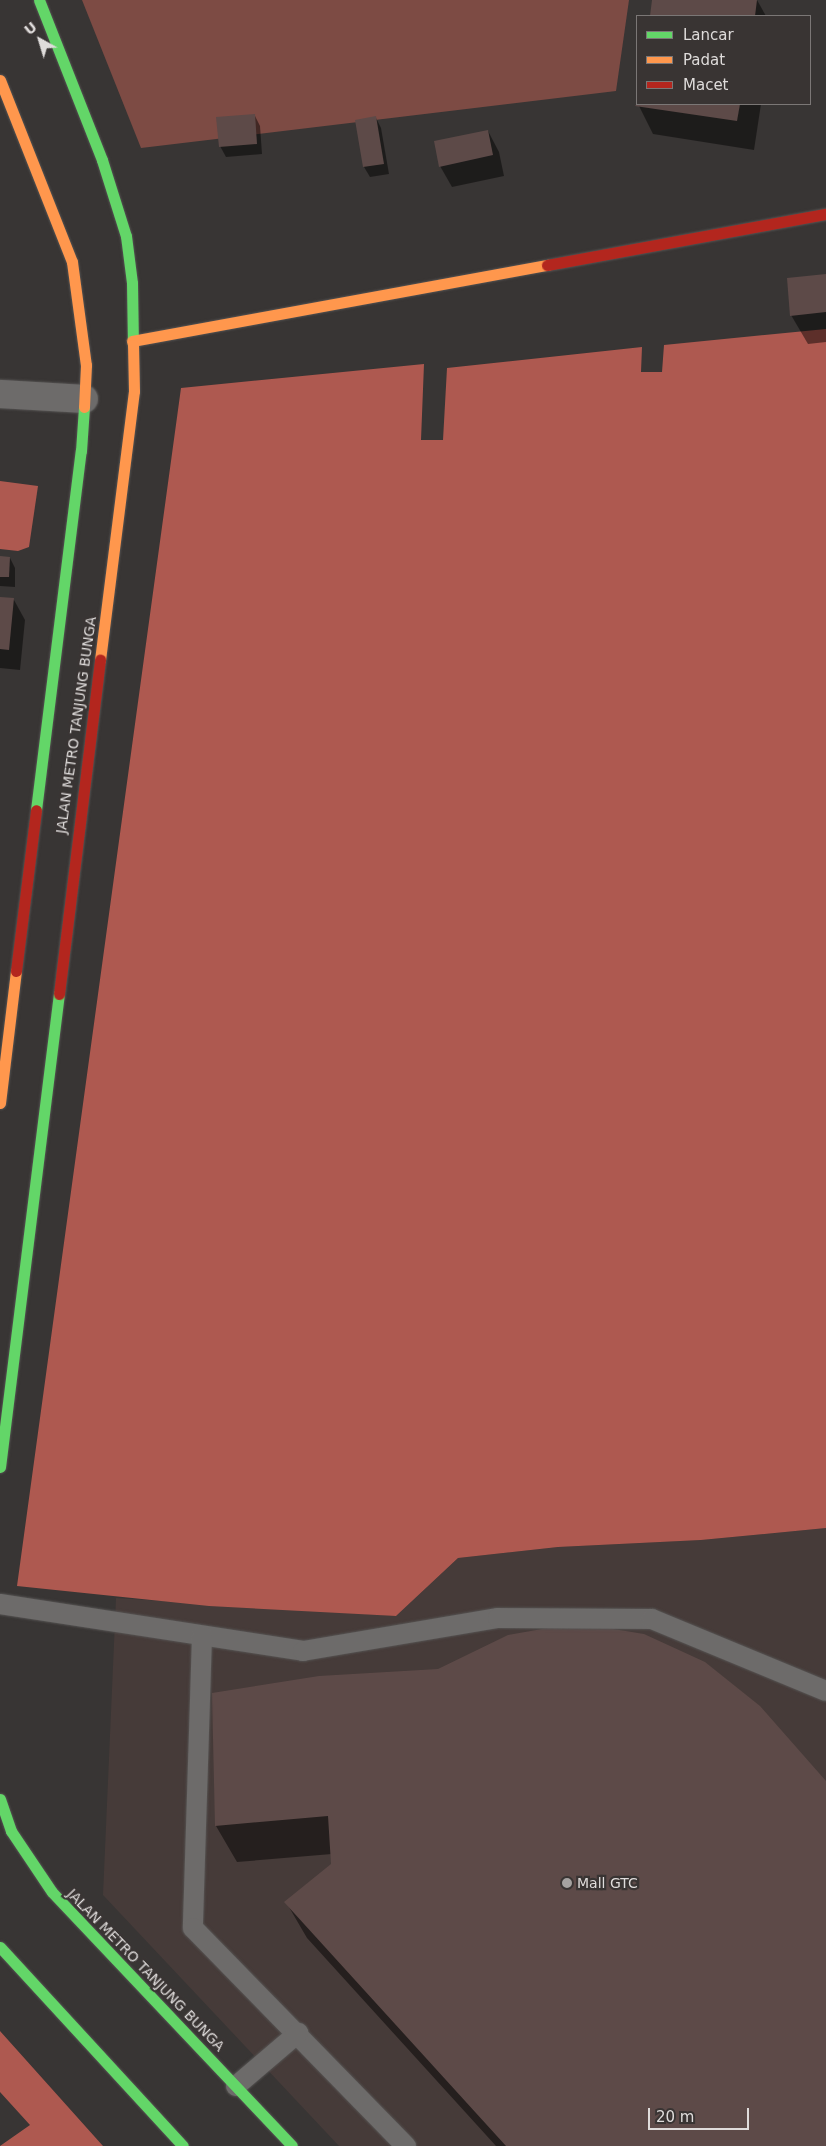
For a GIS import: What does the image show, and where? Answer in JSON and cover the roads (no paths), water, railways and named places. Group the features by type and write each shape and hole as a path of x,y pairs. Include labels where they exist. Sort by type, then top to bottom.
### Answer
{"main road":[{"name":"JALAN METRO TANJUNG BUNGA","path":"0,1467 64,930 131,431 134,391 132,283 126,236 102,160 38,0"},
{"name":"JALAN METRO TANJUNG BUNGA","path":"0,80 54,208 72,262 83,329 86,365 81,451 0,1104"},
{"path":"132,341 826,214"},
{"name":"JALAN METRO TANJUNG BUNGA","path":"0,1799 11,1831 52,1892 292,2146"},
{"path":"0,1947 29,1982 183,2146"}],"street":[{"path":"0,394 84,399"}],"lane":[{"path":"0,1604 303,1651 498,1618 652,1619 826,1691"},
{"path":"202,1636 193,1928 298,2033 406,2146"},
{"path":"236,2086 298,2033"}],"place":[{"name":"Mall GTC","path":"567,1883"}]}
